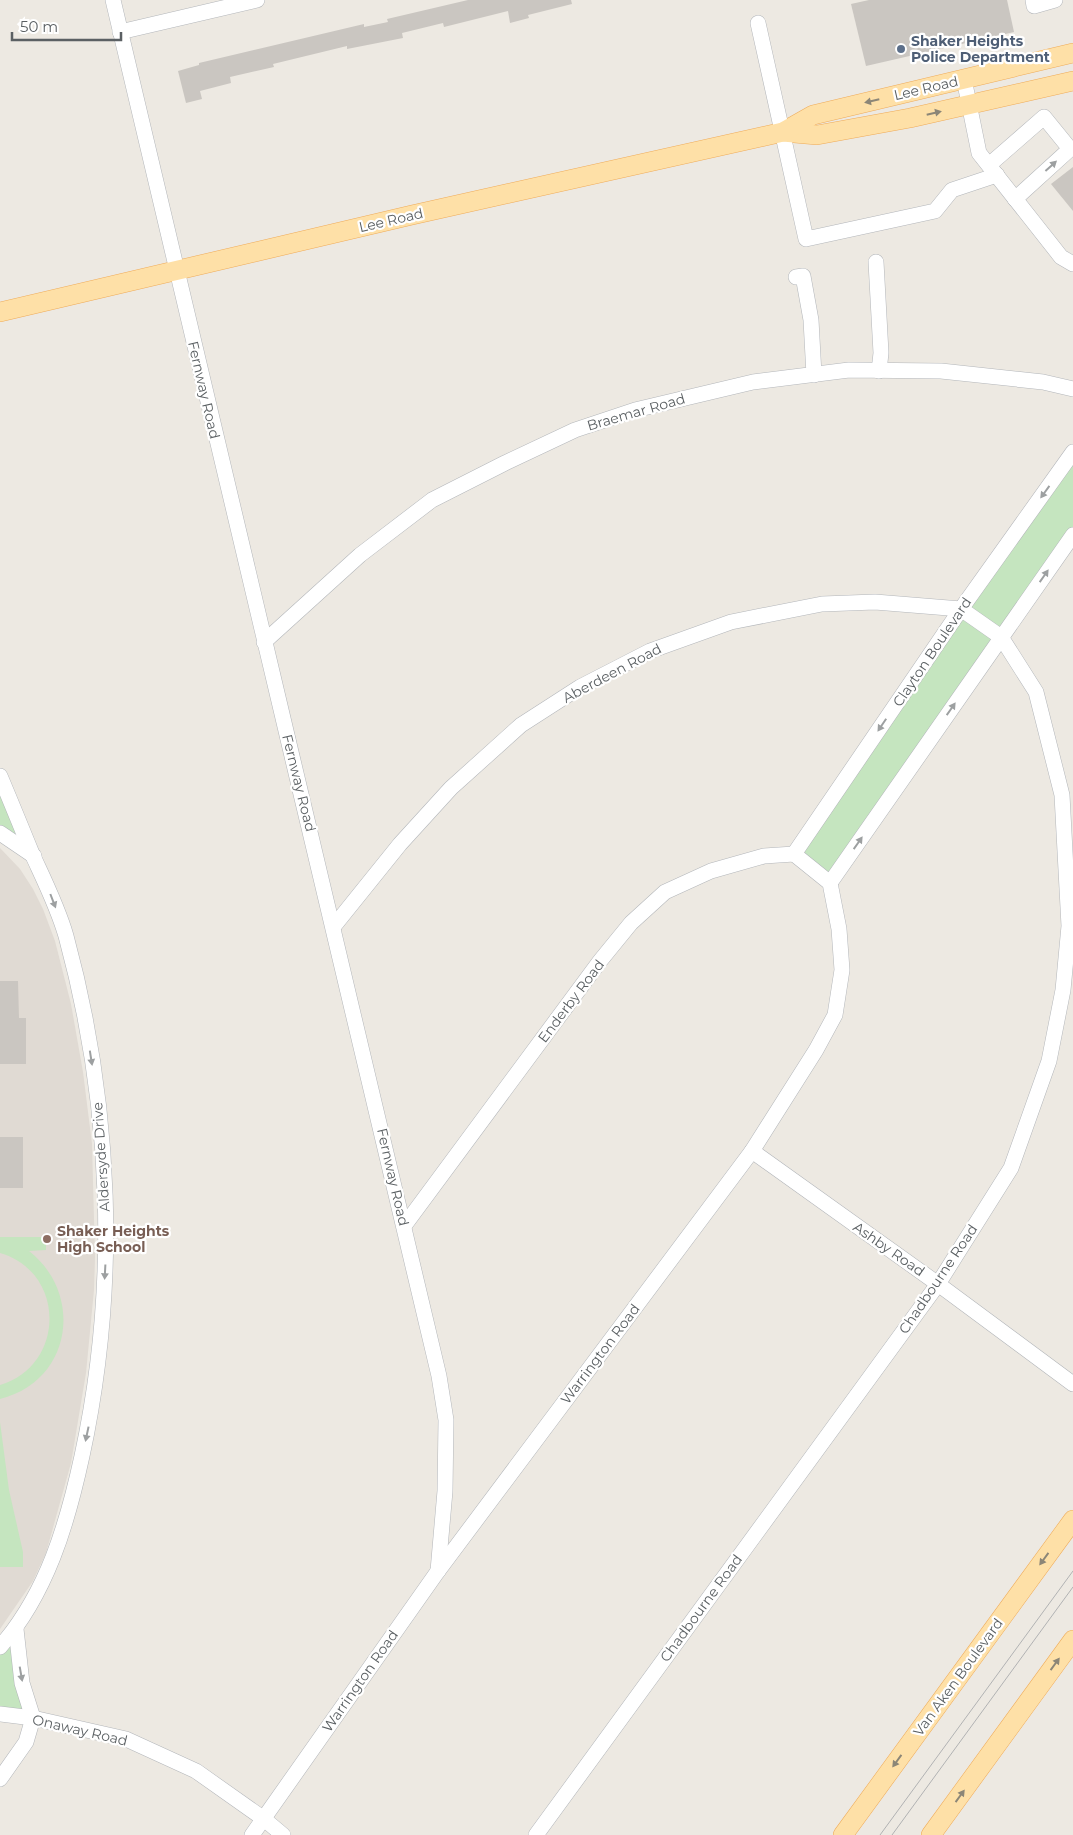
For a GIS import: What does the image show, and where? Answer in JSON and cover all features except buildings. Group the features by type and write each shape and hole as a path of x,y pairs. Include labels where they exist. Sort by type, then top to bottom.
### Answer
{"main road":[{"name":"Lee Road","path":"0,312 412,215 783,132 813,115 1073,53"},
{"name":"Lee Road","path":"783,132 817,135 910,118 1073,81"},
{"name":"Van Aken Boulevard","path":"843,1835 1073,1520"},
{"path":"931,1835 1073,1640"}],"street":[{"name":"Fernway Road","path":"113,0 175,271 334,926 439,1376 446,1420 445,1491 438,1571"},
{"path":"120,32 256,0"},
{"path":"1033,0 1034,6 1056,0"},
{"path":"758,24 806,238 935,211 952,190 993,170 1044,117 1070,149 1015,199"},
{"path":"964,79 980,153 1061,257 1073,264"},
{"path":"879,371 881,353 878,308 880,262"},
{"path":"796,277 803,276 810,320 814,375"},
{"name":"Braemar Road","path":"264,642 360,554 432,500 575,430 635,410 754,382 849,370 941,371 1043,382 1073,389"},
{"name":"Clayton Boulevard","path":"794,854 961,609 1073,452"},
{"path":"794,854 830,883 1073,535"},
{"name":"Aberdeen Road","path":"334,926 400,844 451,788 521,724 580,687 650,651 731,622 822,604 875,602 961,609"},
{"path":"961,609 1001,637"},
{"name":"Chadbourne Road","path":"536,1835 938,1284 1011,1168 1049,1061 1063,990 1070,926 1062,795 1036,692 1001,637"},
{"name":"Aldersyde Drive","path":"0,776 52,897 66,935 87,1031 99,1108 104,1174 106,1242 102,1331 90,1420 72,1503 59,1544 42,1585 16,1629 0,1647"},
{"path":"0,833 34,856"},
{"name":"Enderby Road","path":"404,1226 600,961 631,923 665,892 711,871 764,856 794,854"},
{"name":"Warrington Road","path":"252,1835 438,1571 752,1151 816,1050 835,1015 842,970 839,930 830,883"},
{"name":"Ashby Road","path":"752,1151 938,1284 1073,1384"},
{"path":"0,1778 26,1742 33,1718 22,1683 16,1629"},
{"name":"Onaway Road","path":"0,1714 33,1718 126,1739 196,1771 264,1819 283,1835"}],"shaded area":[{"name":"Shaker Heights High School","path":"0,848 20,869 43,909 55,941 71,1004 83,1072 92,1144 95,1257 94,1290 86,1373 71,1463 46,1553 33,1581 0,1629"}],"green space":[{"path":"1073,452 1073,535 830,883 794,855"},
{"path":"0,776 34,856 0,833"},
{"path":"0,1237 46,1237 46,1250 29,1251 47,1269 58,1290 63,1313 62,1335 55,1356 42,1375 24,1390 0,1399 0,1385 22,1374 37,1359 46,1339 49,1319 46,1298 37,1279 22,1263 0,1253"},
{"path":"0,1422 9,1490 23,1552 23,1567 0,1567"},
{"path":"16,1629 33,1718 0,1714 0,1647"}],"tram line":[{"path":"880,1835 1073,1571"},
{"path":"892,1835 1073,1587"}],"place":[{"name":"Shaker Heights Police Department","path":"901,49"},
{"name":"Shaker Heights High School","path":"47,1239"}]}
